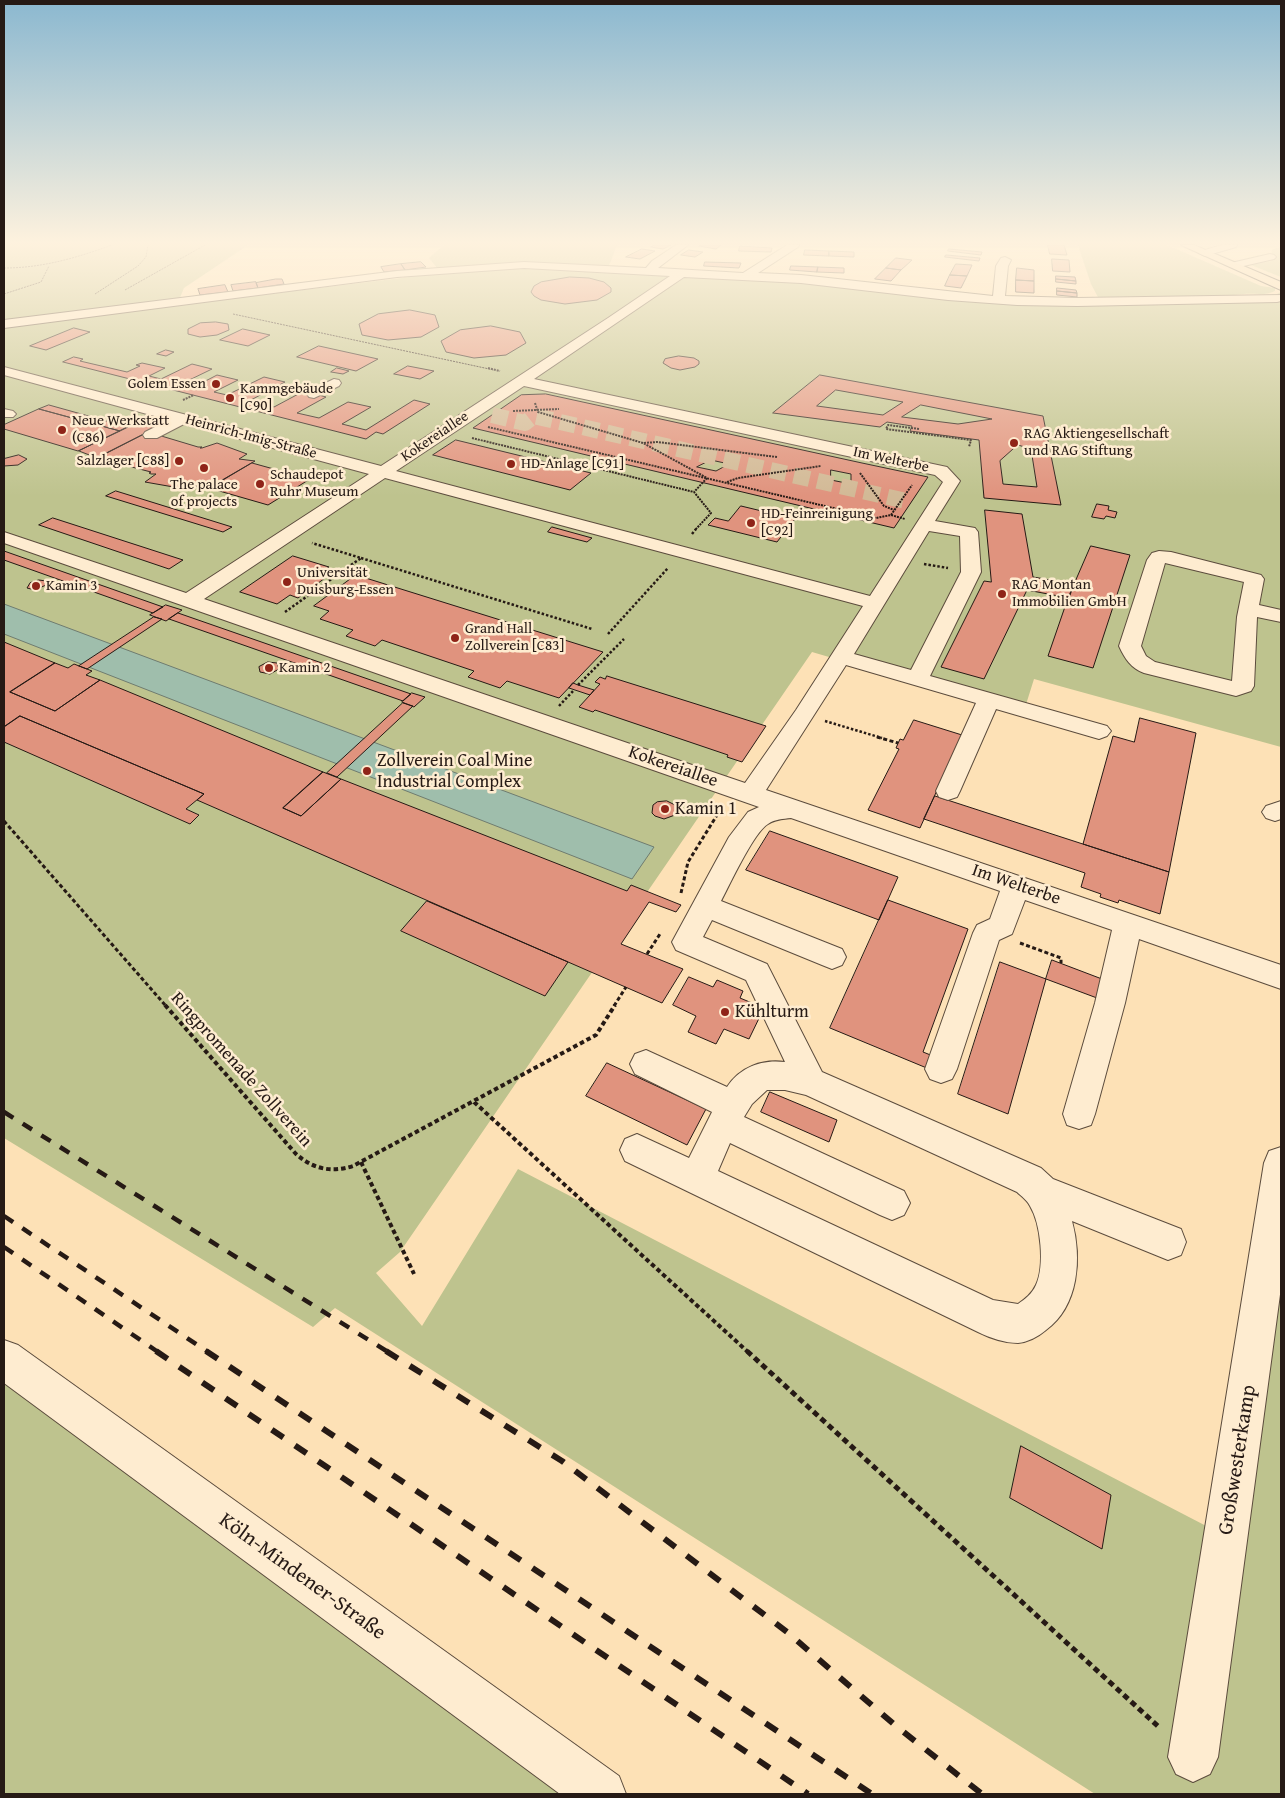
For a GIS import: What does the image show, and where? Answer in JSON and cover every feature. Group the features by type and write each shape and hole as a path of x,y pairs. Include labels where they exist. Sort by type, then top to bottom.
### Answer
{"street":[{"name":"Kokereiallee","path":"187,601 598,329"},
{"name":"Heinrich-Imig-Straße","path":"4,371 874,603"},
{"path":"11,388 32,379"},
{"name":"Im Welterbe","path":"524,379 941,471 952,481 749,799 791,808 1008,905 1128,923 1281,977"},
{"path":"314,394 334,384"},
{"path":"474,411 497,416"},
{"path":"151,435 182,419"},
{"path":"918,678 971,572 969,532 924,525"},
{"name":"Kokereiallee","path":"4,537 749,799"},
{"path":"1159,557 1171,558 1254,579 1249,611 1247,617 1244,686 1236,689 1140,664 1130,646 1156,560 1159,557"},
{"path":"1249,611 1260,611 1281,616"},
{"path":"841,657 1099,731"},
{"path":"948,791 989,698"},
{"path":"749,799 757,818 693,900 686,942 757,972 811,1082"},
{"path":"749,799 1008,905 988,933 941,1069"},
{"path":"693,900 832,957"},
{"path":"1079,1114 1110,1003 1128,923"},
{"path":"646,1064 728,1114 892,1203"},
{"path":"637,1150 991,1319 1021,1324 1040,1314 1051,1300 1060,1272 1058,1243 1052,1212 1042,1192 1029,1180 811,1082 780,1075 758,1078 742,1091 728,1114 697,1178"},
{"name":"Großwesterkamp","path":"1193,1757 1281,1162"},
{"path":"1042,1192 1168,1242"},
{"name":"Köln-Mindener-Straße","path":"4,1359 601,1794"}],"path":[{"path":"300,329 524,379"},
{"path":"535,402 537,410"},
{"path":"707,478 643,443 537,410 497,416 486,426 876,518 891,515 901,517"},
{"path":"919,429 888,425 886,429 971,440 968,447"},
{"path":"445,431 694,492 711,513 608,634"},
{"path":"643,443 658,442 786,458"},
{"path":"726,483 738,478 824,465"},
{"path":"859,467 860,474 884,506 894,510"},
{"path":"694,492 707,478"},
{"path":"286,535 592,629"},
{"path":"264,627 361,558"},
{"path":"902,560 971,572"},
{"path":"578,685 624,639"},
{"path":"805,714 898,743"},
{"path":"693,900 688,862 749,799"},
{"name":"Ringpromenade Zollverein","path":"4,821 301,1159 312,1167 330,1171 347,1168 361,1162 596,1035 626,987"},
{"path":"1008,905 1012,940 1061,958 1061,963"},
{"path":"647,954 662,929"},
{"path":"474,1102 1139,1711 1193,1757"},
{"path":"361,1162 414,1274"}],"green space":[{"name":"Zollverein Coal Mine Industrial Complex","path":"4,329 1281,329 1281,747 1034,679 1023,714 812,652 400,1252 376,1273 422,1326 518,1169 1239,1543 1281,1282 1281,1794 1095,1794 335,1308 313,1327 4,1138"},
{"path":"4,1374 12,1379 584,1794 4,1794"}],"shaded area":[{"path":"4,604 654,847 632,879 4,634"}],"building":[{"path":"72,329 90,332 46,350 30,346"},
{"path":"188,329 229,330 217,335 200,337 188,334"},
{"path":"243,329 270,335 248,346 220,340"},
{"path":"360,329 436,329 421,337 388,340 362,335"},
{"path":"505,329 520,332 526,343 506,355 474,358 446,352 441,341 460,330"},
{"path":"319,346 378,359 356,371 297,357"},
{"path":"166,350 174,352 166,356 157,354"},
{"path":"679,356 694,358 699,361 699,364 695,367 680,370 671,368 663,363 665,359"},
{"name":"Kammgebäude [C90]","path":"74,357 83,359 80,361 127,372 140,366 136,365 142,363 165,368 149,376 161,379 192,364 212,369 181,384 194,387 217,375 238,380 214,392 227,395 264,377 285,382 249,401 274,407 304,391 326,397 297,413 319,418 348,402 371,407 342,424 366,430 414,400 430,404 383,434 376,432 366,439 63,362"},
{"path":"408,366 434,371 420,379 394,374"},
{"path":"337,368 349,371 343,374 331,372"},
{"name":"RAG Aktiengesellschaft und RAG Stiftung","path":"820,375 1043,416 1061,505 984,498 979,440 910,431 912,426 887,422 880,427 773,413","holes":["836,390 903,402 883,415 817,406","921,405 992,419 958,424 902,417","1018,445 1031,449 1037,487 1003,484 1000,461"]},
{"path":"546,394 928,477 894,528 473,428 521,395","holes":["711,460 729,464 716,471 697,467","831,470 851,474 851,484 831,480"]},
{"path":"49,405 128,427 120,431 39,409"},
{"name":"Neue Werkstatt (C86)","path":"39,409 120,431 78,451 4,429 4,425"},
{"path":"140,421 160,426 97,458 79,451"},
{"name":"Salzlager [C88]","path":"148,432 202,447 200,448 217,443 247,454 239,459 255,461 206,490 195,487 196,485 185,489 145,482 156,474 97,458"},
{"name":"HD-Anlage [C91]","path":"456,440 591,473 570,490 433,455"},
{"path":"19,455 27,459 18,465 4,466 4,459"},
{"name":"Schaudepot Ruhr Museum","path":"252,463 310,479 268,505 209,488"},
{"path":"116,491 232,527 223,532 106,496"},
{"path":"1097,504 1109,506 1108,510 1117,512 1115,518 1106,516 1104,519 1092,517"},
{"name":"HD-Feinreinigung [C92]","path":"741,506 795,519 777,542 708,525 715,518 728,521"},
{"name":"RAG Montan Immobilien GmbH","path":"985,510 1022,514 1033,577 1074,584 1069,598 1027,590 984,679 941,667 984,581 991,582"},
{"path":"53,518 183,560 169,569 39,525"},
{"path":"552,527 592,538 587,542 548,532"},
{"path":"1091,546 1130,555 1093,668 1048,656 1068,598"},
{"path":"4,551 163,607 153,613 4,560"},
{"name":"Universität Duisburg-Essen","path":"293,556 329,567 316,575 325,578 298,598 290,595 277,604 240,592"},
{"name":"Grand Hall Zollverein [C83]","path":"356,575 603,652 559,698 507,681 500,688 468,677 474,671 382,640 375,646 346,636 353,630 320,619 329,611 314,606"},
{"name":"Kamin 3","path":"39,580 46,581 46,585 35,590 27,588 30,583"},
{"path":"314,586 333,592 328,596 309,590"},
{"path":"166,605 182,610 166,621 150,615"},
{"path":"178,613 411,694 403,701 169,619"},
{"path":"154,617 162,619 87,669 79,666"},
{"path":"4,642 55,663 10,692 55,711 100,680 323,772 283,808 301,816 341,779 627,891 631,885 681,905 676,912 649,902 621,944 683,969 662,1003 197,800 204,794 20,716 4,727"},
{"name":"Kamin 2","path":"268,662 277,663 279,669 270,674 260,672 259,667"},
{"path":"55,663 68,668 74,664 92,671 86,675 100,680 55,711 10,692"},
{"path":"607,676 766,726 742,762 727,757 728,755 595,710 593,712 579,707 600,684 595,682 600,677 605,679"},
{"path":"573,683 594,690 590,695 569,688"},
{"path":"412,693 425,697 414,707 402,702"},
{"path":"403,703 413,706 337,777 327,773"},
{"path":"20,716 204,794 186,809 199,815 190,824 4,742 4,727"},
{"path":"1140,718 1196,733 1169,872 1083,844 1113,736 1134,742"},
{"path":"914,720 962,735 920,828 868,810 899,749 896,748 900,739 903,740"},
{"path":"323,772 341,779 301,816 283,808"},
{"path":"935,796 1169,872 1160,914 1119,900 1118,903 1100,897 1101,894 1081,887 1085,873 924,819"},
{"name":"Kamin 1","path":"667,801 677,806 678,810 675,815 664,819 652,813 653,805 657,802"},
{"path":"770,831 898,877 879,920 746,870"},
{"path":"888,900 968,929 923,1052 938,1058 934,1071 830,1028"},
{"path":"427,901 568,962 545,996 401,931"},
{"path":"1052,960 1102,979 1097,998 1046,979"},
{"path":"1000,962 1046,979 1008,1114 958,1094"},
{"name":"Kühlturm","path":"689,977 713,987 717,980 743,991 740,998 764,1008 749,1039 724,1029 716,1044 688,1032 696,1016 673,1005"},
{"path":"607,1063 706,1109 687,1145 586,1096"},
{"path":"770,1092 837,1120 829,1142 761,1112"},
{"path":"1021,1446 1111,1495 1102,1549 1010,1498"}],"tunnel":[{"path":"492,415 525,423 534,416 906,501"}],"railway":[{"path":"4,1112 388,1352"},
{"path":"4,1216 208,1352"},
{"path":"4,1247 158,1352"},
{"path":"156,1351 808,1794"},
{"path":"206,1351 872,1794"},
{"path":"386,1351 562,1461 787,1632 896,1726 982,1794"}],"place":[{"name":"Golem Essen","path":"216,384"},
{"name":"Kammgebäude [C90]","path":"230,398"},
{"name":"Neue Werkstatt (C86)","path":"62,430"},
{"name":"RAG Aktiengesellschaft und RAG Stiftung","path":"1014,443"},
{"name":"Salzlager [C88]","path":"179,461"},
{"name":"HD-Anlage [C91]","path":"511,464"},
{"name":"The palace of projects","path":"204,468"},
{"name":"Schaudepot Ruhr Museum","path":"260,484"},
{"name":"HD-Feinreinigung [C92]","path":"751,523"},
{"name":"Universität Duisburg-Essen","path":"287,582"},
{"name":"Kamin 3","path":"36,586"},
{"name":"RAG Montan Immobilien GmbH","path":"1002,594"},
{"name":"Grand Hall Zollverein [C83]","path":"455,638"},
{"name":"Kamin 2","path":"269,668"},
{"name":"Zollverein Coal Mine Industrial Complex","path":"367,771"},
{"name":"Kamin 1","path":"665,809"},
{"name":"Kühlturm","path":"725,1012"}]}
